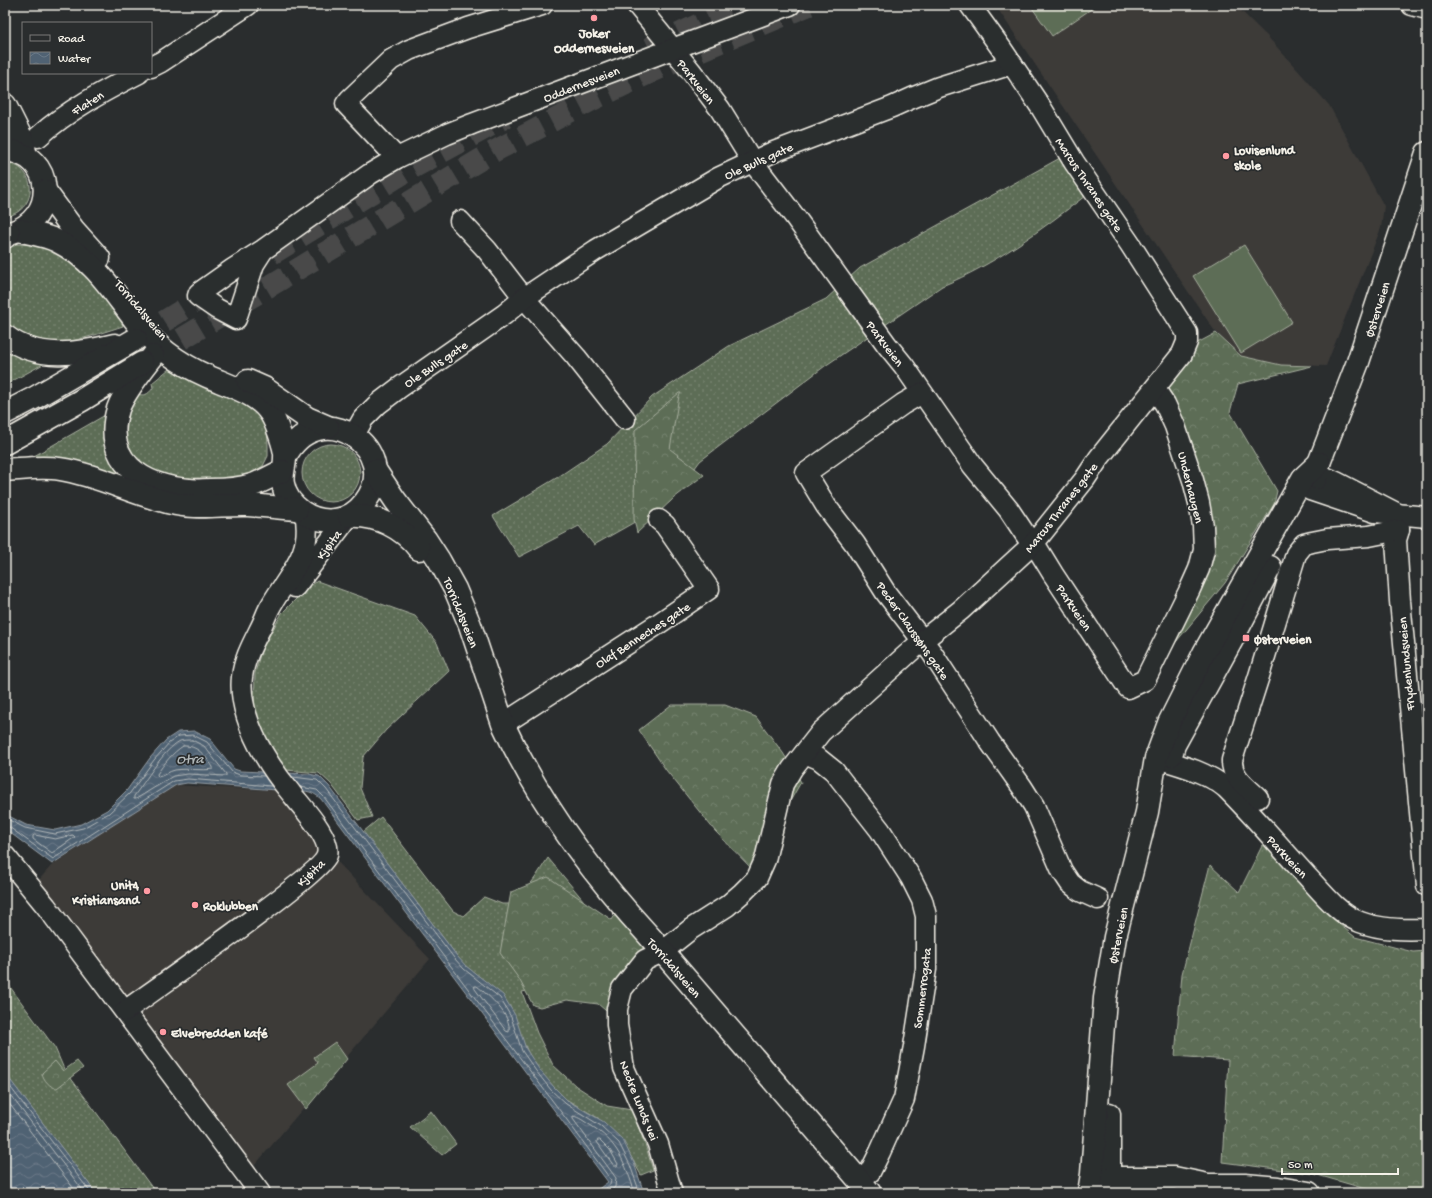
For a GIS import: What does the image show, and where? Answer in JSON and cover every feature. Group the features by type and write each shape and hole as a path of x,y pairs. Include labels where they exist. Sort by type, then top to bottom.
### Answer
{"main road":[{"path":"5,105 22,139 26,156"},
{"path":"5,150 13,151 26,156 36,165 43,178 45,191 43,205 36,217 26,227 10,233"},
{"name":"Østerveien","path":"1100,1189 1092,1174 1105,998 1109,969 1124,902 1162,760 1174,745 1234,636 1313,476 1358,362 1427,153"},
{"name":"Torridalsveien","path":"45,191 73,229 110,270 151,324 167,340 200,362 264,388 307,418 328,427"},
{"name":"Torridalsveien","path":"10,233 43,235 57,240 72,250 97,271 110,285 143,330 160,347 177,360 204,376 243,391 261,403 270,413 275,422 284,464"},
{"path":"5,336 22,347 35,352 47,354 100,349 136,339 36,397 5,413"},
{"path":"5,443 82,400 153,356 134,381 118,408 114,432 120,456 138,475 150,481 189,490 220,490 252,486 284,464"},
{"path":"5,470 39,468 60,469 176,504 197,506 248,505 301,511 322,520 336,520 349,516 360,508 369,497 374,484 375,470 372,456 365,445 354,435 342,430 328,427 314,430 302,436 291,447 284,464 283,484 288,498 301,511"},
{"name":"Torridalsveien","path":"375,470 395,500 426,540 456,589 470,625 503,724"},
{"name":"Torridalsveien","path":"349,516 368,516 400,530 414,542 443,584 454,607 483,690 503,724 539,793 577,850 621,906 864,1186"},
{"path":"1100,1189 1174,1178 1208,1185 1272,1187 1309,1193"},
{"path":"1159,1193 1187,1191 1208,1185"}],"street":[{"path":"152,66 248,5"},
{"path":"397,158 346,104 350,99 391,60 409,50 468,28 542,5"},
{"name":"Parkveien","path":"637,5 720,109 752,162 795,217 887,345 904,366 973,466 1034,543 1128,688"},
{"name":"Oddernesveien","path":"264,250 370,174 397,158 466,126 790,5"},
{"name":"Marcus Thranes gate","path":"662,952 690,929 727,906 757,878 765,860 783,784 792,769 821,732 922,641 962,610 1034,543 1073,494 1099,458 1182,354 1187,342 1187,333 1130,244 1074,162 1012,64 970,5"},
{"path":"1412,5 1427,10"},
{"name":"Ole Bulls gate","path":"354,435 363,419 378,404 398,388 505,314 524,298 596,250 718,178 771,153 892,107 932,90 1012,64"},
{"name":"Flaten","path":"38,137 47,128 95,95 137,74"},
{"path":"460,221 487,250 524,298 576,357 625,419"},
{"name":"Underhaugen","path":"1128,688 1145,680 1199,569 1204,550 1203,526 1193,480 1175,426 1165,404 1155,389"},
{"name":"Peder Claussøns gate","path":"922,393 903,404 806,473 826,506 855,544 886,592 932,653 1026,794 1044,828 1062,871 1070,883 1080,891 1098,899"},
{"path":"1313,476 1375,512 1399,522"},
{"name":"Kjøita","path":"125,1011 275,902 316,870 326,859 328,850 326,842 276,772 252,733 242,693 242,678 247,657 269,609 295,568 306,544 307,533 301,511"},
{"name":"Kjøita","path":"261,627 275,613 349,516"},
{"path":"1258,798 1235,775 1232,770 1232,760 1296,554 1304,544 1327,539 1369,536 1399,522 1427,517"},
{"name":"Olaf Benneches gate","path":"503,724 658,624 709,589 665,524 659,520"},
{"name":"Frydenlundsveien","path":"1399,522 1396,540 1400,601 1427,886"},
{"name":"Sommerrogata","path":"805,753 818,759 834,771 880,830 914,884 922,900 926,916 926,969 904,1099 864,1186"},
{"name":"Parkveien","path":"1162,760 1206,775 1218,781 1313,882 1344,912 1359,922 1373,927 1391,929 1427,929"},
{"path":"5,856 46,906 260,1193"},
{"name":"Nedre Lunds vei","path":"662,952 645,960 622,989 617,1009 617,1025 624,1068 658,1144 672,1193"}],"shaded area":[{"name":"Lovisenlund skole","path":"995,5 1235,5 1267,36 1329,105 1384,206 1381,228 1326,366 1281,365 1241,356 1214,330"},
{"path":"174,785 286,791 331,855 430,959 249,1172 31,889 51,866"}],"green space":[{"path":"1030,5 1097,5 1052,36"},
{"path":"1060,158 1085,196 1016,246 980,268 942,286 825,366 700,461 670,502 594,545 579,526 519,557 493,516 558,477 607,444 652,397 729,346 826,299 860,268"},
{"path":"5,163 15,165 23,171 28,178 30,187 29,197 25,205 17,212 5,217"},
{"path":"14,244 41,245 64,256 91,278 117,311 123,326 84,338 56,343 29,341 16,335 5,323 5,252"},
{"path":"1244,245 1292,322 1241,353 1193,276"},
{"path":"1216,333 1241,356 1281,365 1312,366 1238,384 1230,412 1277,491 1274,504 1225,583 1171,648 1203,526 1155,389 1188,348"},
{"path":"5,347 47,362 5,385"},
{"path":"175,367 240,398 257,412 267,430 268,456 263,466 248,475 215,482 206,478 178,478 145,469 140,459 136,461 125,447 126,415 137,394 148,394 153,388 152,383 169,369 173,371"},
{"path":"679,393 681,393 679,396 670,449 704,475 674,498 637,533 634,519 635,430"},
{"path":"107,414 115,462 243,499 27,460"},
{"path":"331,444 342,446 355,457 358,462 360,473 358,484 347,497 342,500 331,502 320,500 307,489 304,484 302,473 304,462 315,449 320,446"},
{"path":"317,581 415,616 437,643 449,671 386,730 363,757 360,788 372,817 358,820 331,784 319,773 286,770 265,739 254,716 255,673 261,651 282,613 302,593"},
{"path":"671,705 725,705 756,717 783,753 801,782 776,826 755,872 715,831 666,770 639,730"},
{"path":"381,817 453,911 463,916 484,897 502,904 515,904 548,858 604,925 586,979 522,992 537,1033 553,1065 576,1086 607,1106 632,1110 653,1170 641,1175 625,1146 615,1135 598,1118 559,1095 535,1067 520,1035 510,1007 491,986 463,964 363,832"},
{"path":"1263,844 1339,924 1355,937 1413,952 1427,951 1427,1193 1380,1193 1314,1174 1222,1162 1228,1060 1175,1056 1182,974 1210,865 1239,892"},
{"path":"548,877 612,920 619,909 662,952 623,998 620,1023 598,1004 567,1000 540,1007 533,1005 519,979 500,953 511,892"},
{"path":"5,980 55,1048 64,1069 156,1193 96,1193 5,1074"},
{"path":"335,1042 347,1059 306,1109 288,1085 318,1063 314,1057"},
{"path":"55,1061 63,1071 77,1061 83,1068 57,1088 54,1088 47,1083 42,1073"},
{"path":"431,1111 456,1144 442,1155 410,1127"}],"water":[{"name":"Otra","path":"194,731 210,739 234,769 240,771 309,774 319,776 329,786 457,956 466,966 503,995 515,1015 526,1049 539,1069 568,1101 604,1122 623,1140 634,1163 644,1193 593,1193 608,1182 321,799 310,792 187,783 176,785 52,864 5,829 5,814 26,825 55,830 81,824 107,810 127,790 150,758 166,740 178,732"},
{"path":"5,1073 96,1193 5,1193"}],"tunnel":[{"path":"649,48 702,23 748,5"},
{"path":"153,356 493,152 590,101 673,62 809,5"},
{"path":"272,254 407,171 506,117"},
{"path":"136,339 217,288"}],"place":[{"name":"Joker Oddernesveien","path":"594,18"},
{"name":"Lovisenlund skole","path":"1226,156"},
{"name":"Østerveien","path":"1246,638"},
{"name":"Unit4 Kristiansand","path":"147,891"},
{"name":"Roklubben","path":"195,905"},
{"name":"Elvebredden kafé","path":"163,1032"}]}
